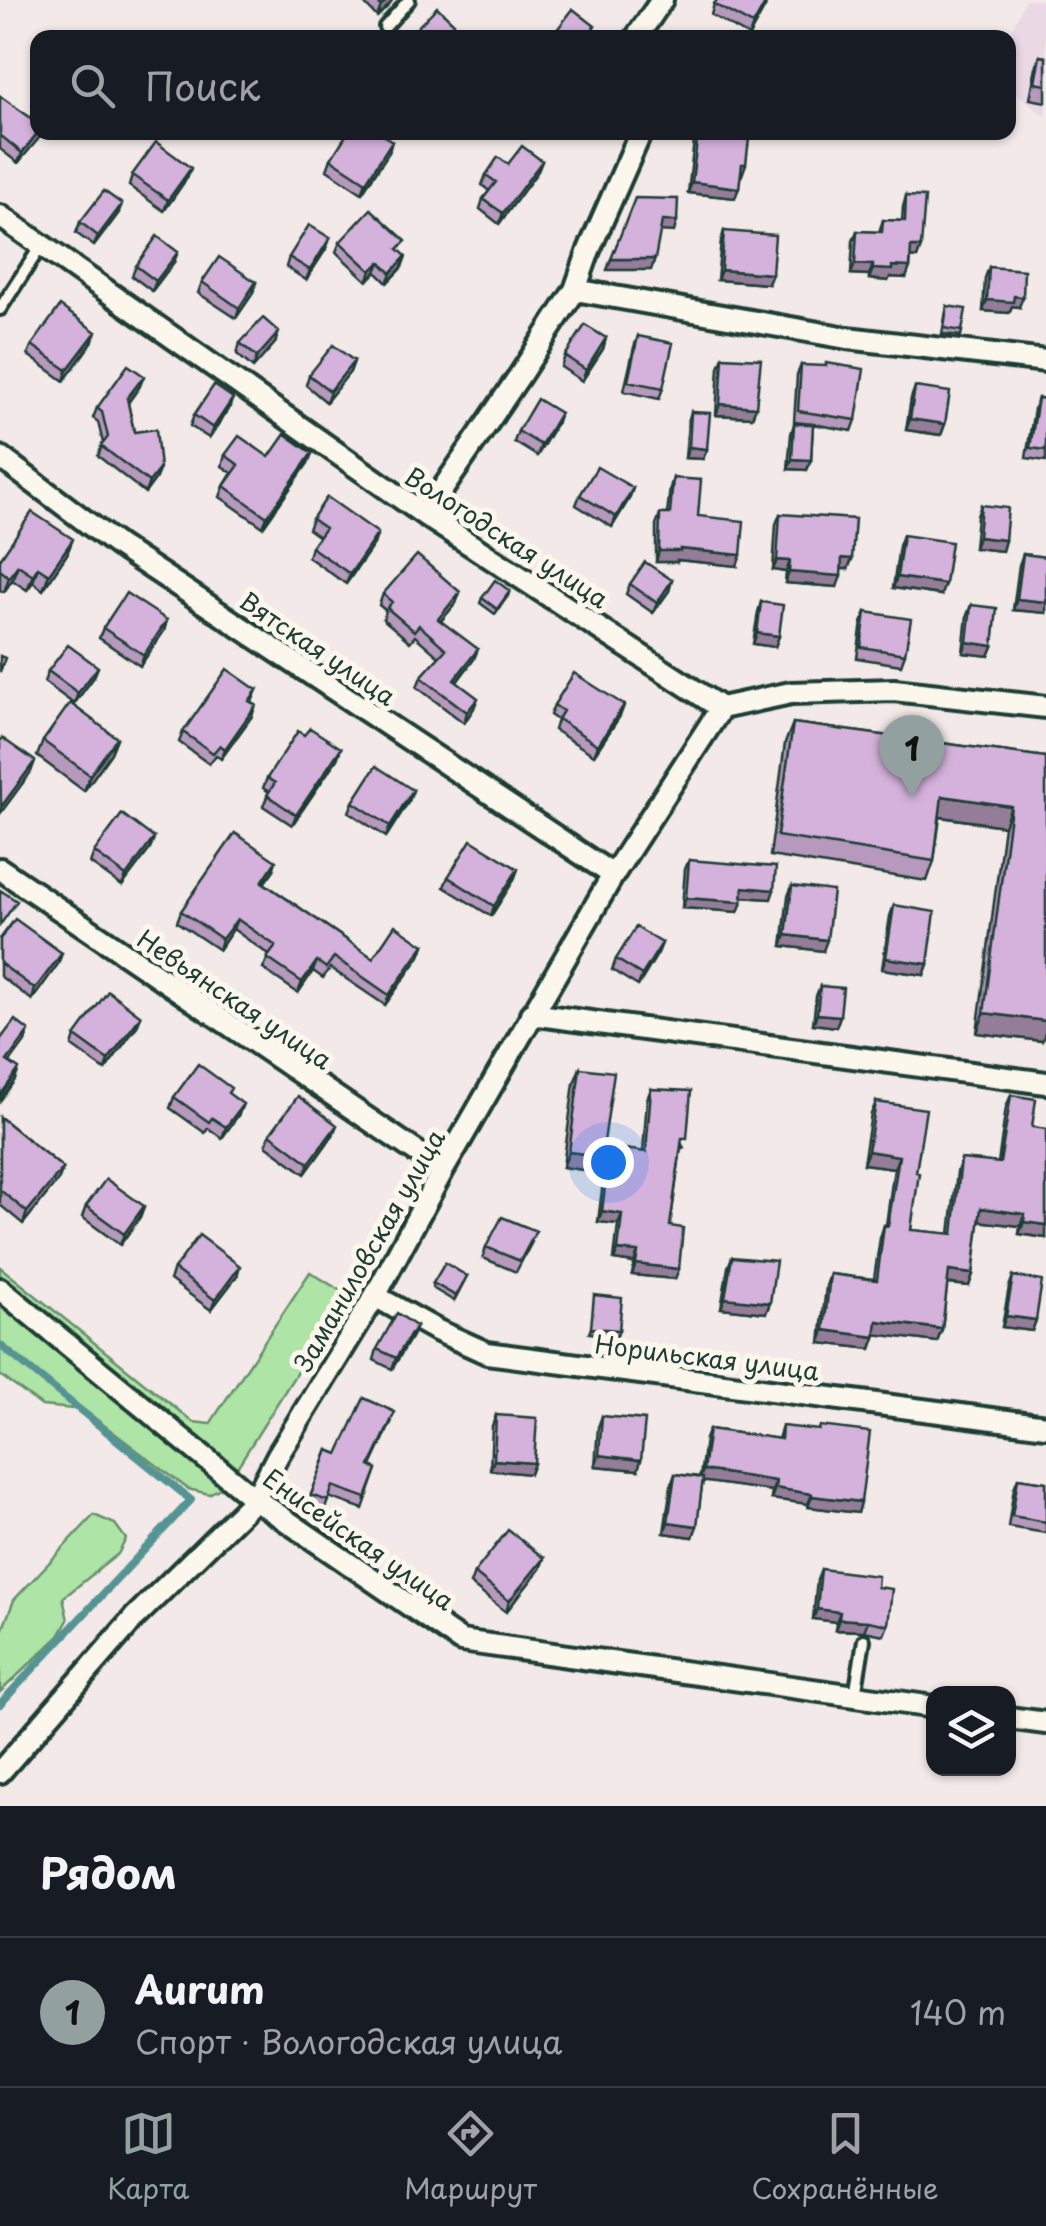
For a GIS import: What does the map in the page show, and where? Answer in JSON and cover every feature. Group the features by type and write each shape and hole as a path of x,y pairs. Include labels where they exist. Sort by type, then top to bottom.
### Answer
{"street":[{"path":"641,30 662,0"},
{"path":"425,515 575,290 588,250 638,140"},
{"name":"Вологодская улица","path":"0,216 425,515 721,708"},
{"path":"575,290 847,338 1046,361"},
{"name":"Вятская улица","path":"0,457 117,545 613,875"},
{"path":"721,708 792,693 894,690 1046,707"},
{"name":"Заманиловская улица","path":"0,1772 134,1618 255,1499 376,1296 443,1170 613,875 721,708"},
{"name":"Невьянская улица","path":"0,868 443,1170"},
{"path":"532,1014 1046,1083"},
{"name":"Енисейская улица","path":"0,1289 255,1499 461,1641 926,1706"},
{"name":"Норильская улица","path":"376,1296 486,1353 1046,1426"},
{"path":"1016,1719 1046,1723"}],"lane":[{"path":"385,26 409,0"},
{"path":"0,308 41,246"},
{"path":"855,1696 864,1640"}],"shaded area":[{"path":"1025,0 1046,0 1046,117 1016,93 1016,30 1012,30"}],"green space":[{"path":"0,1267 193,1422 210,1424 310,1272 346,1294 226,1485 209,1494 188,1489 84,1410 42,1406 0,1375"},
{"path":"94,1515 115,1524 126,1539 118,1554 63,1598 68,1620 59,1636 0,1692 0,1636 14,1600"}],"building":[{"path":"717,0 767,0 753,25 714,4"},
{"path":"437,7 454,23 447,30 415,30"},
{"path":"573,9 595,26 592,30 557,30"},
{"path":"1040,56 1046,57 1046,85 1035,83"},
{"path":"0,96 30,117 32,140 22,153 0,135"},
{"path":"343,140 392,141 366,182 331,159"},
{"path":"697,140 749,140 739,188 692,182"},
{"path":"156,142 191,168 168,200 132,175"},
{"path":"522,146 542,161 503,213 483,199 496,182 486,175 498,157 508,164"},
{"path":"104,191 122,204 98,236 80,222"},
{"path":"906,196 925,197 921,247 911,247 910,267 873,269 873,265 855,264 857,231 882,232 883,220 905,221"},
{"path":"635,198 678,199 677,221 662,221 655,259 611,259"},
{"path":"371,209 406,241 398,249 406,256 391,273 380,262 371,271 340,242"},
{"path":"309,225 330,238 310,270 289,257"},
{"path":"724,231 775,235 772,274 721,270"},
{"path":"157,236 178,252 156,281 136,266"},
{"path":"219,257 256,282 239,308 202,282"},
{"path":"989,267 1024,270 1023,297 1014,296 1013,302 987,300"},
{"path":"60,306 96,332 67,370 32,345"},
{"path":"947,306 966,309 962,331 944,328"},
{"path":"263,318 279,332 257,357 240,343"},
{"path":"585,325 606,338 586,370 565,356"},
{"path":"638,336 673,343 663,388 628,381"},
{"path":"333,345 354,361 330,391 309,375"},
{"path":"723,357 761,359 756,407 720,404"},
{"path":"826,363 864,369 856,420 798,411 801,365"},
{"path":"128,365 144,376 127,398 134,432 156,429 160,468 149,482 101,446 108,437 102,412 97,408"},
{"path":"214,385 233,398 213,428 194,415"},
{"path":"915,387 950,392 945,424 910,419"},
{"path":"1038,398 1046,399 1046,450 1030,448"},
{"path":"537,399 560,413 541,445 518,431"},
{"path":"691,412 710,413 707,449 689,447"},
{"path":"794,424 813,424 811,460 792,459"},
{"path":"285,434 312,453 267,517 224,486 239,465 225,455 239,436 269,457"},
{"path":"597,467 633,488 616,517 580,495"},
{"path":"673,478 701,480 698,516 744,521 741,555 680,549 659,551 660,514 670,514"},
{"path":"327,497 378,533 350,574 311,547 325,528 312,519"},
{"path":"981,505 1008,508 1005,540 978,537"},
{"path":"32,512 73,539 49,574 38,567 33,575 18,565 9,577 0,570 0,559"},
{"path":"780,514 855,519 852,559 842,558 841,576 789,572 790,561 777,560"},
{"path":"903,535 951,542 945,584 897,577"},
{"path":"1023,554 1046,557 1046,602 1017,599"},
{"path":"417,555 460,592 438,619 478,649 454,680 478,698 467,712 421,677 446,649 419,625 414,631 387,608 392,602 383,594"},
{"path":"645,562 672,580 657,603 630,584"},
{"path":"495,580 510,591 497,609 482,598"},
{"path":"126,593 167,620 144,655 103,628"},
{"path":"761,602 783,605 779,636 757,633"},
{"path":"971,605 997,608 993,646 967,642"},
{"path":"866,612 911,619 905,654 861,647"},
{"path":"68,645 98,667 78,693 48,671"},
{"path":"227,669 257,690 249,701 256,705 225,749 220,745 213,753 183,732"},
{"path":"574,673 624,705 598,745 558,719 563,711 554,705"},
{"path":"70,703 117,738 90,775 43,741"},
{"path":"793,723 1046,757 1046,1021 984,1013 1011,806 942,796 934,861 777,836"},
{"path":"310,728 341,748 296,815 267,795 275,783 267,778 298,731 304,735"},
{"path":"2,738 35,761 1,807 0,741"},
{"path":"376,766 413,790 390,826 353,802"},
{"path":"122,814 154,838 126,876 94,852"},
{"path":"235,833 276,861 262,882 373,958 395,925 424,945 389,995 334,957 326,968 317,961 302,982 267,958 276,946 237,919 222,939 181,911"},
{"path":"471,840 518,869 494,906 448,877"},
{"path":"689,860 776,867 774,890 743,887 742,902 686,898"},
{"path":"792,886 833,891 827,940 786,935"},
{"path":"0,890 17,901 0,925"},
{"path":"894,905 935,912 928,964 886,958"},
{"path":"15,919 62,953 35,989 0,963 0,939"},
{"path":"636,927 662,943 642,975 616,959"},
{"path":"820,986 843,988 840,1016 817,1014"},
{"path":"108,991 141,1016 108,1060 75,1036"},
{"path":"15,1020 29,1031 7,1061 19,1069 0,1096 0,1040"},
{"path":"198,1064 231,1088 228,1093 243,1104 226,1127 212,1118 209,1122 174,1097"},
{"path":"580,1068 614,1072 602,1156 569,1152"},
{"path":"651,1089 691,1091 687,1138 682,1138 670,1226 683,1228 679,1269 636,1264 638,1252 618,1250 622,1214 602,1211 610,1147 646,1152"},
{"path":"1011,1095 1036,1099 1032,1127 1046,1129 1046,1225 1024,1222 1025,1214 981,1208 973,1274 949,1271 942,1329 877,1321 875,1337 824,1330 830,1274 877,1280 899,1156 868,1151 876,1102 926,1109 911,1230 953,1234 961,1159 1000,1163"},
{"path":"298,1096 337,1125 309,1163 270,1134"},
{"path":"0,1117 63,1168 27,1212 0,1190"},
{"path":"106,1179 144,1206 124,1234 86,1206"},
{"path":"502,1217 536,1231 520,1261 486,1247"},
{"path":"199,1235 240,1266 215,1300 174,1269"},
{"path":"732,1257 776,1261 770,1303 725,1298"},
{"path":"445,1263 467,1276 456,1296 433,1283"},
{"path":"1013,1276 1042,1281 1036,1320 1006,1316"},
{"path":"594,1295 622,1298 619,1330 591,1328"},
{"path":"397,1313 416,1326 396,1358 377,1349"},
{"path":"364,1398 395,1412 370,1466 377,1469 366,1498 333,1486 328,1501 311,1495 328,1450 338,1454"},
{"path":"496,1415 537,1418 534,1463 494,1460"},
{"path":"602,1416 645,1420 641,1460 599,1455"},
{"path":"782,1426 870,1432 861,1502 812,1496 775,1488 776,1481 703,1470 709,1429 781,1439"},
{"path":"675,1474 703,1478 697,1526 668,1522"},
{"path":"1018,1478 1046,1482 1046,1522 1012,1516"},
{"path":"508,1530 544,1558 509,1601 474,1573"},
{"path":"821,1569 878,1576 877,1587 892,1589 888,1625 839,1619 840,1612 817,1609"}],"waterway":[{"path":"0,1345 191,1500 0,1704"}],"place":[{"name":"Aurum","path":"912,797"}]}
